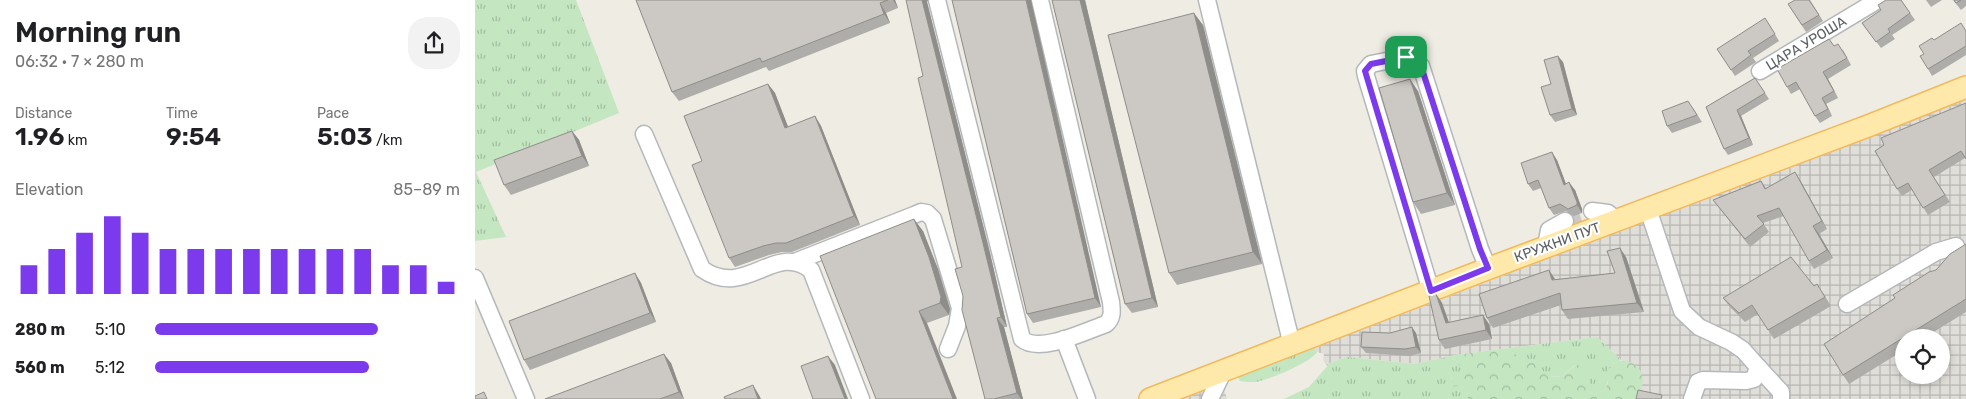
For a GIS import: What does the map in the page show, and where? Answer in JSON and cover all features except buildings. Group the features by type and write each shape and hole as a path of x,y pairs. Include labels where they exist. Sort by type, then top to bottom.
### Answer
{"main road":[{"name":"КРУЖНИ ПУТ","path":"1150,399 1488,268 1966,88"}],"street":[{"path":"937,0 1022,339 1027,343 1038,344 1064,339 1106,324 1112,314 1111,302 1040,0"},
{"path":"1207,0 1292,345"},
{"name":"ЦАРА УРОША","path":"1760,71 1878,0"},
{"path":"1431,291 1366,76 1365,71 1371,64 1406,57 1421,66 1480,249 1488,268"},
{"path":"644,134 702,269 721,279 733,280 789,260 797,261 811,270 861,399"},
{"path":"1648,209 1682,311 1699,327 1731,342 1743,350 1781,392 1781,399"},
{"path":"797,261 921,212 927,213 933,219 960,308 957,326 948,349"},
{"path":"1592,212 1608,213 1616,220"},
{"path":"1546,246 1549,230 1565,221"},
{"path":"1945,266 1961,243"},
{"path":"1847,304 1937,252 1961,243"},
{"path":"475,278 525,399"},
{"path":"1064,339 1087,399"},
{"path":"1692,399 1698,382 1703,380 1746,381 1754,379 1759,367"},
{"path":"1210,399 1223,372"}],"shaded area":[{"path":"1966,99 1966,399 1639,399 1632,363 1621,360 1597,337 1455,355 1415,364 1347,357 1330,363 1327,366 1323,360 1324,354 1317,352 1314,348"},
{"path":"1222,382 1227,399 1178,399"}],"green space":[{"path":"475,0 576,0 619,113 476,172 506,237 475,241"},
{"path":"1597,337 1621,360 1613,363 1605,390 1594,394 1589,393 1575,365 1561,377 1546,376 1537,364 1502,349"},
{"path":"1314,348 1317,352 1307,361 1270,378 1250,382 1240,381 1238,377"},
{"path":"1502,349 1537,363 1547,376 1561,377 1576,365 1582,366 1591,385 1589,393 1594,394 1605,390 1608,382 1607,372 1613,364 1617,361 1629,362 1639,369 1643,378 1639,399 1468,399 1465,388 1460,385 1453,387 1447,384 1462,368 1453,358 1455,355"},
{"path":"1455,355 1453,358 1462,368 1458,376 1450,379 1465,388 1468,399 1284,399 1309,387 1330,363 1347,357 1415,364"}],"tunnel":[{"path":"1565,221 1592,211"}],"route":[{"path":"1406,57 1421,66 1480,249 1488,268 1431,291 1365,71 1367,66 1371,64 1406,57"}]}
